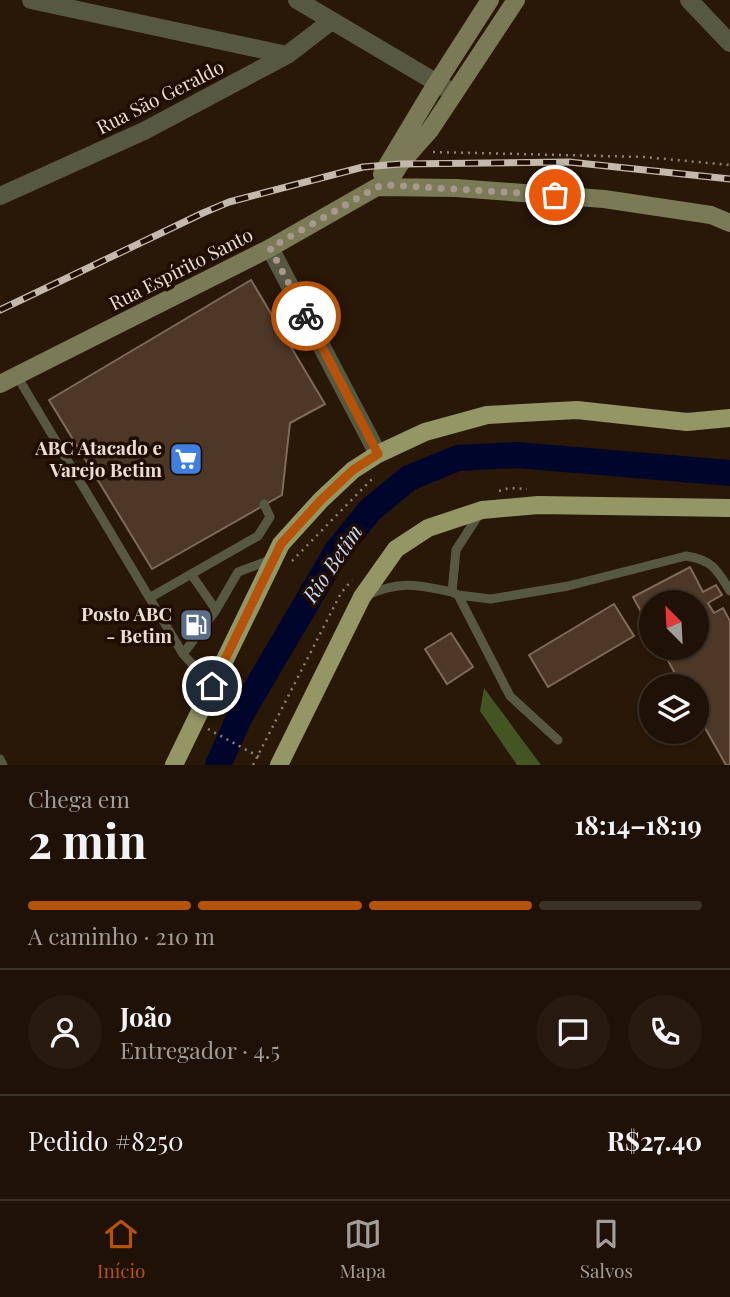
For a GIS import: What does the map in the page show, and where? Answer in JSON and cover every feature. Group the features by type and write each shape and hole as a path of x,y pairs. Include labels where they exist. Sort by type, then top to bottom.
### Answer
{"main road":[{"path":"174,765 281,544 353,470 378,454 425,432 487,415 577,410 687,422 730,418"},
{"path":"279,765 362,597 396,549 428,528 482,510 538,505 730,508"}],"street":[{"path":"31,0 287,55"},
{"path":"297,0 330,22 454,93"},
{"path":"382,186 385,166 490,0"},
{"path":"382,186 430,130 516,0"},
{"path":"689,0 730,43"},
{"name":"Rua São Geraldo","path":"0,196 144,131 287,55 330,22"},
{"path":"382,186 604,199 710,215 730,222"},
{"name":"Rua Espírito Santo","path":"0,384 270,248 382,186"},
{"path":"270,248 378,454"}],"lane":[{"path":"17,376 183,654 212,686"},
{"path":"151,597 258,536 270,517 264,504"},
{"path":"482,510 456,550 455,593 509,696 558,740"},
{"path":"362,597 387,586 409,584 491,600 568,586 686,556 700,558 716,567 730,591"},
{"path":"183,654 216,610 238,572 274,558"},
{"path":"191,574 216,610"},
{"path":"0,759 3,765"}],"path":[{"path":"411,152 631,156 730,164"},
{"path":"222,736 258,756"}],"green space":[{"path":"484,688 541,765 517,765 480,711"}],"building":[{"name":"ABC Atacado e Varejo Betim","path":"251,280 325,404 290,423 282,495 152,569 49,400"},
{"path":"690,567 702,590 646,590"},
{"path":"716,585 722,595 709,602 709,590 707,590"},
{"path":"639,594 639,608 633,597"},
{"path":"614,604 634,636 548,687 529,655"},
{"path":"709,605 714,613 723,608 730,621 730,765 726,765 709,735 709,674 675,674 668,660 709,660"},
{"path":"451,633 473,667 447,684 425,649"}],"waterway":[{"name":"Rio Betim","path":"218,765 240,716 337,551 370,510 409,478 458,458 517,455 730,473"}],"railway":[{"path":"0,310 229,202 363,167 400,164 569,162 730,179"}],"way so far":[{"path":"306,316 270,248 377,187 387,185 456,188 555,195"}],"place":[{"name":"ABC Atacado e Varejo Betim","path":"186,459"},
{"name":"Posto ABC - Betim","path":"196,625"}],"route":[{"path":"212,686 281,544 353,470 378,454 306,316"}]}
